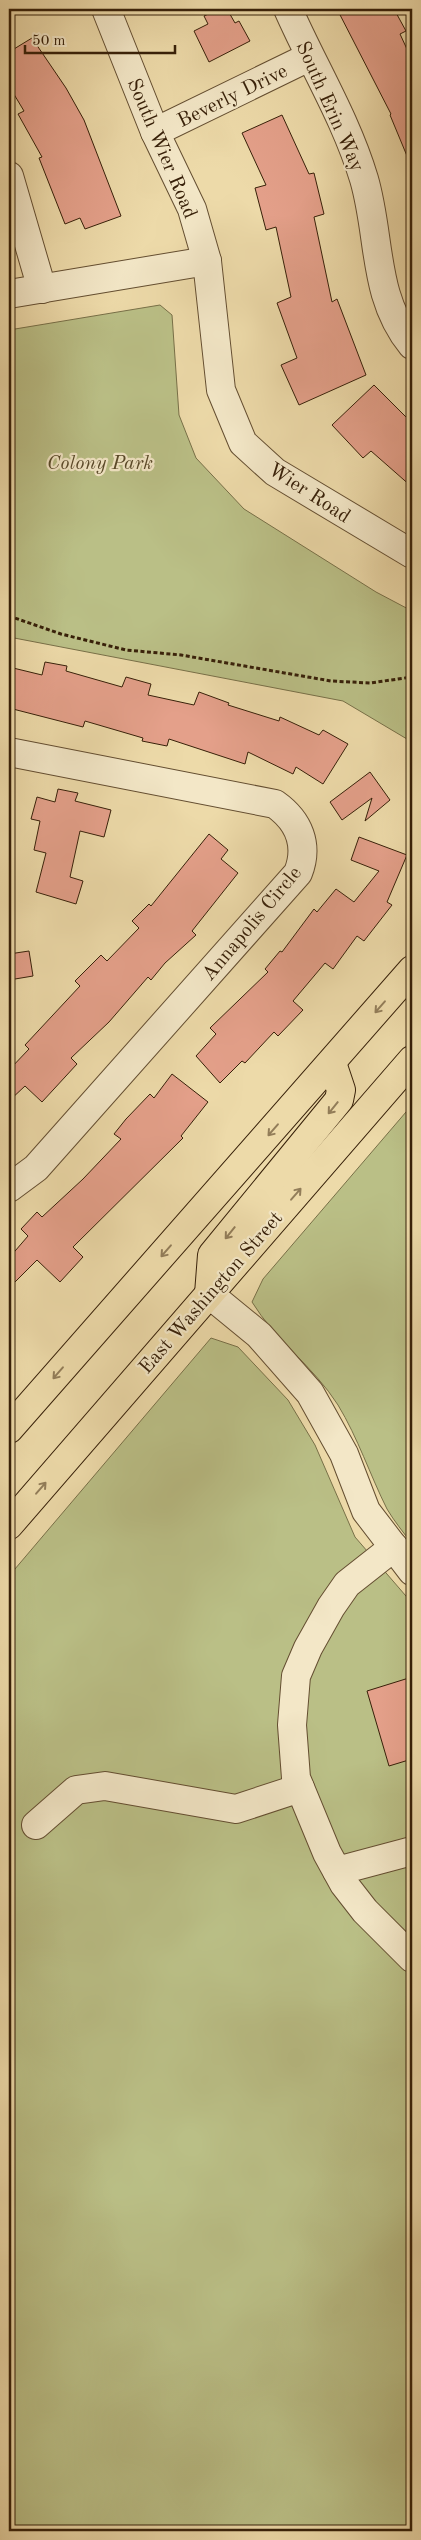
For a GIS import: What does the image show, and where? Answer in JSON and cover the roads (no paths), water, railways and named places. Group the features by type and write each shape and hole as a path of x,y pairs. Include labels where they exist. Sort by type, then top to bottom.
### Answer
{"main road":[{"path":"9,1429 412,970"},
{"name":"East Washington Street","path":"9,1525 412,1060"},
{"path":"208,1294 212,1255 339,1100 341,1090 332,1063"}],"street":[{"name":"South Wier Road","path":"106,9 155,132 192,209 207,261"},
{"name":"South Erin Way","path":"288,9 309,57 330,94 352,145 364,180 374,225 384,292 396,323 412,345"},
{"name":"Beverly Drive","path":"155,132 309,57"},
{"path":"9,176 42,289"},
{"path":"9,294 207,261"},
{"name":"Wier Road","path":"207,261 221,390 244,443 275,472 412,554"},
{"name":"Annapolis Circle","path":"9,752 275,804 289,814 296,824 303,844 304,860 298,873 36,1168 9,1188"},
{"path":"208,1294 259,1335 310,1393 344,1454 366,1511 412,1571"},
{"path":"394,1547 347,1584 321,1623 296,1676 292,1726 296,1778 327,1853 365,1911 412,1958"},
{"path":"36,1825 76,1790 105,1786 236,1809 300,1788"},
{"path":"337,1871 408,1857"}],"park label":[{"name":"Colony Park","path":"100,462"}]}
